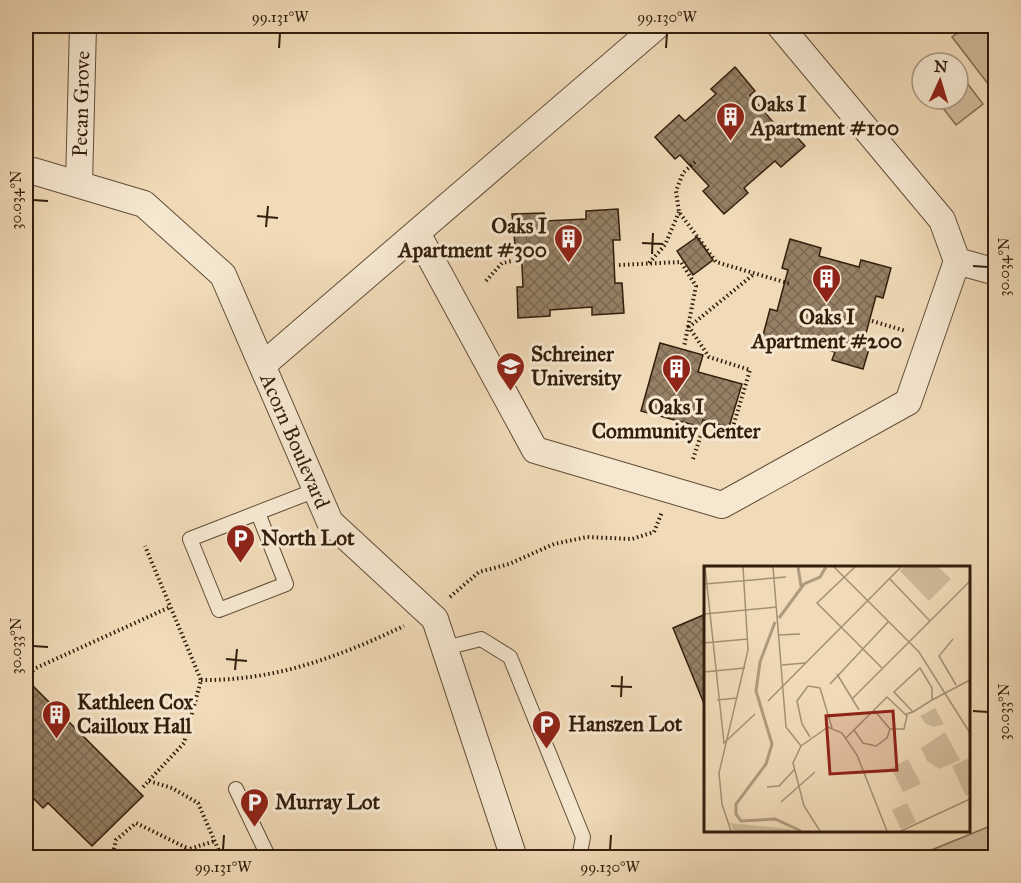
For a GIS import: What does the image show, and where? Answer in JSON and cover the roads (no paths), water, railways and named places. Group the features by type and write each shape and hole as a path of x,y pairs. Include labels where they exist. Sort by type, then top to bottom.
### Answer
{"street":[{"name":"Pecan Grove","path":"79,184 83,26"},
{"path":"264,364 657,26"},
{"path":"417,233 535,450 722,505 908,402 957,261 942,220 780,26"},
{"name":"Acorn Boulevard","path":"26,172 33,171 144,204 224,275 330,522 435,619 514,858"},
{"path":"957,261 996,272"}],"lane":[{"path":"258,513 286,584 219,610 190,539 316,490"},
{"path":"445,648 481,639 510,657 583,837 579,858"},
{"path":"236,789 269,858"}],"place":[{"name":"Oaks I Apartment #100","path":"730,142"},
{"name":"Oaks I Apartment #300","path":"568,264"},
{"name":"Oaks I Apartment #200","path":"827,304"},
{"name":"Schreiner University","path":"510,392"},
{"name":"Oaks I Community Center","path":"676,394"},
{"name":"North Lot","path":"240,564"},
{"name":"Kathleen Cox Cailloux Hall","path":"56,740"},
{"name":"Hanszen Lot","path":"547,750"},
{"name":"Murray Lot","path":"254,828"}]}
